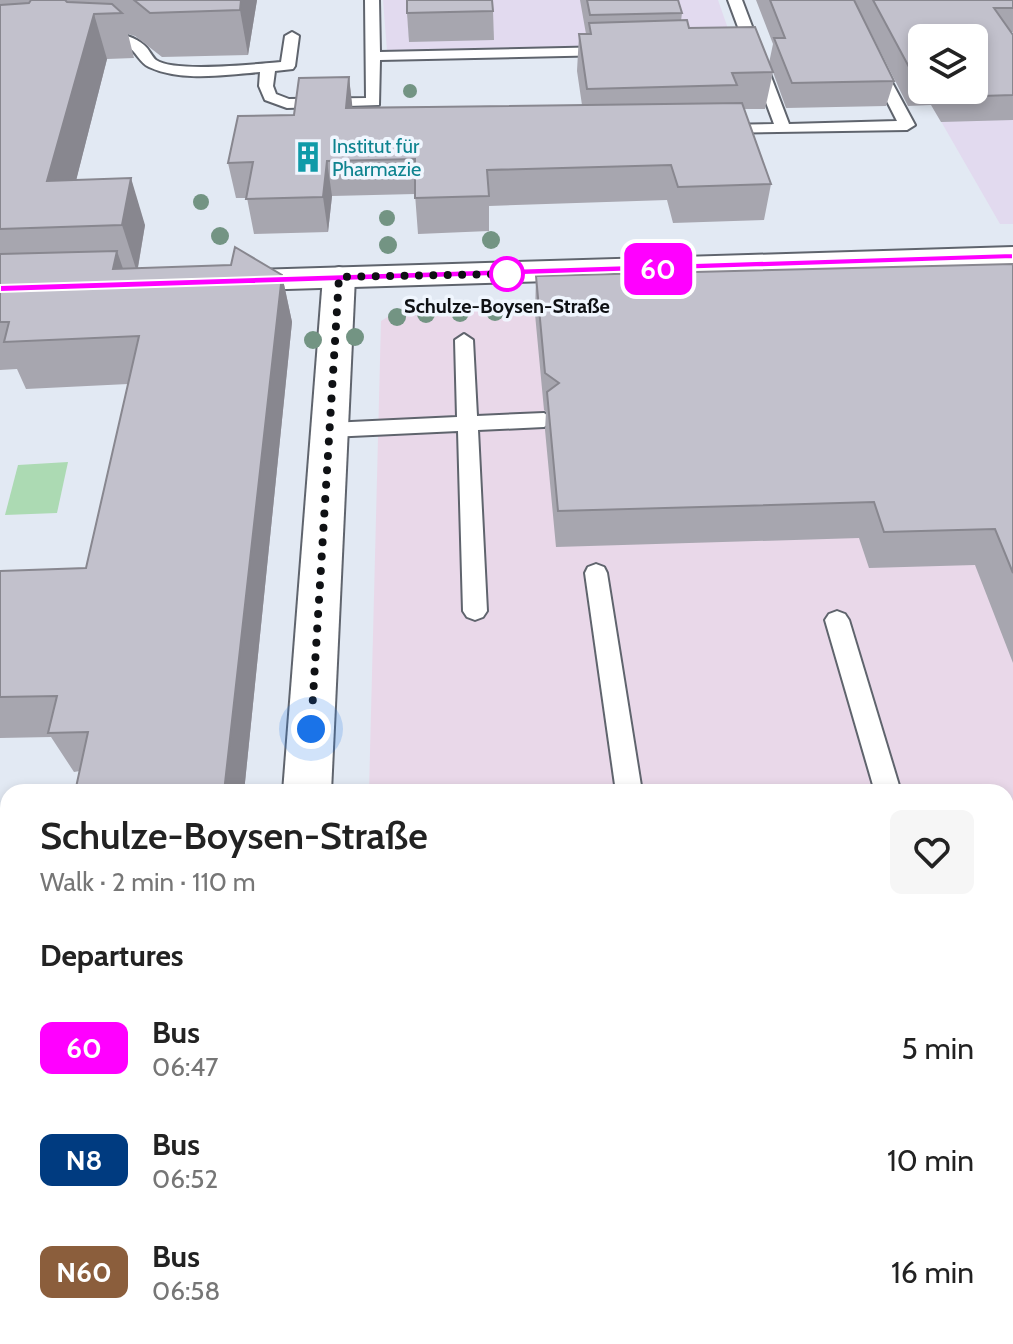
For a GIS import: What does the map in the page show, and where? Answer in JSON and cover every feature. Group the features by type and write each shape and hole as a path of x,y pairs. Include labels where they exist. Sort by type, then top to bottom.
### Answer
{"street":[{"path":"193,282 1013,257"},
{"path":"308,784 339,277"}],"lane":[{"path":"372,0 375,122"},
{"path":"735,0 745,48 783,128"},
{"path":"81,39 112,37 134,42 145,51 151,63 168,69 288,66 292,36"},
{"path":"707,130 907,125 865,44"},
{"path":"373,56 631,50"},
{"path":"268,67 266,86 270,97 287,104 374,102"},
{"path":"464,340 475,611"},
{"path":"330,430 544,420"},
{"path":"596,573 628,784"},
{"path":"837,620 886,784"}],"shaded area":[{"path":"383,0 718,0 733,43 387,51"},
{"path":"1013,60 1013,224 1000,224 931,104 988,104 988,79"},
{"path":"1013,289 1013,784 369,784 381,321 402,308"}],"green space":[{"path":"68,462 57,513 5,515 18,465"}],"building":[{"path":"31,0 112,4 122,13 94,14 47,181 131,178 122,225 0,229 0,5 29,3"},
{"path":"134,0 241,0 240,10 150,13"},
{"path":"407,0 492,0 493,11 407,13"},
{"path":"587,0 678,0 682,13 590,15"},
{"path":"770,0 854,0 894,81 792,83 774,38 785,38"},
{"path":"873,0 1013,0 1013,8 994,8 1013,35 1013,95 988,96 988,24 908,24 908,65"},
{"path":"687,20 689,28 755,27 773,72 732,73 737,85 587,89 579,34 591,34 589,23"},
{"path":"349,77 346,108 742,103 771,184 678,187 671,165 487,170 489,196 415,198 415,159 327,161 323,197 246,199 253,162 228,163 238,116 294,115 299,78"},
{"path":"235,247 282,275 225,784 77,784 88,732 48,733 57,696 0,697 0,571 86,568 139,336 4,342 9,322 0,322 0,254 117,251 113,269 231,265"},
{"path":"1013,264 1013,573 995,529 884,532 874,502 558,511 547,392 559,383 545,373 536,276"}],"bus line":[{"name":"60","path":"0,289 1013,257"}],"place":[{"name":"Institut für Pharmazie","path":"308,157"},
{"name":"Schulze-Boysen-Straße","path":"507,274"}],"route":[{"path":"311,729 339,277 507,274"}]}
